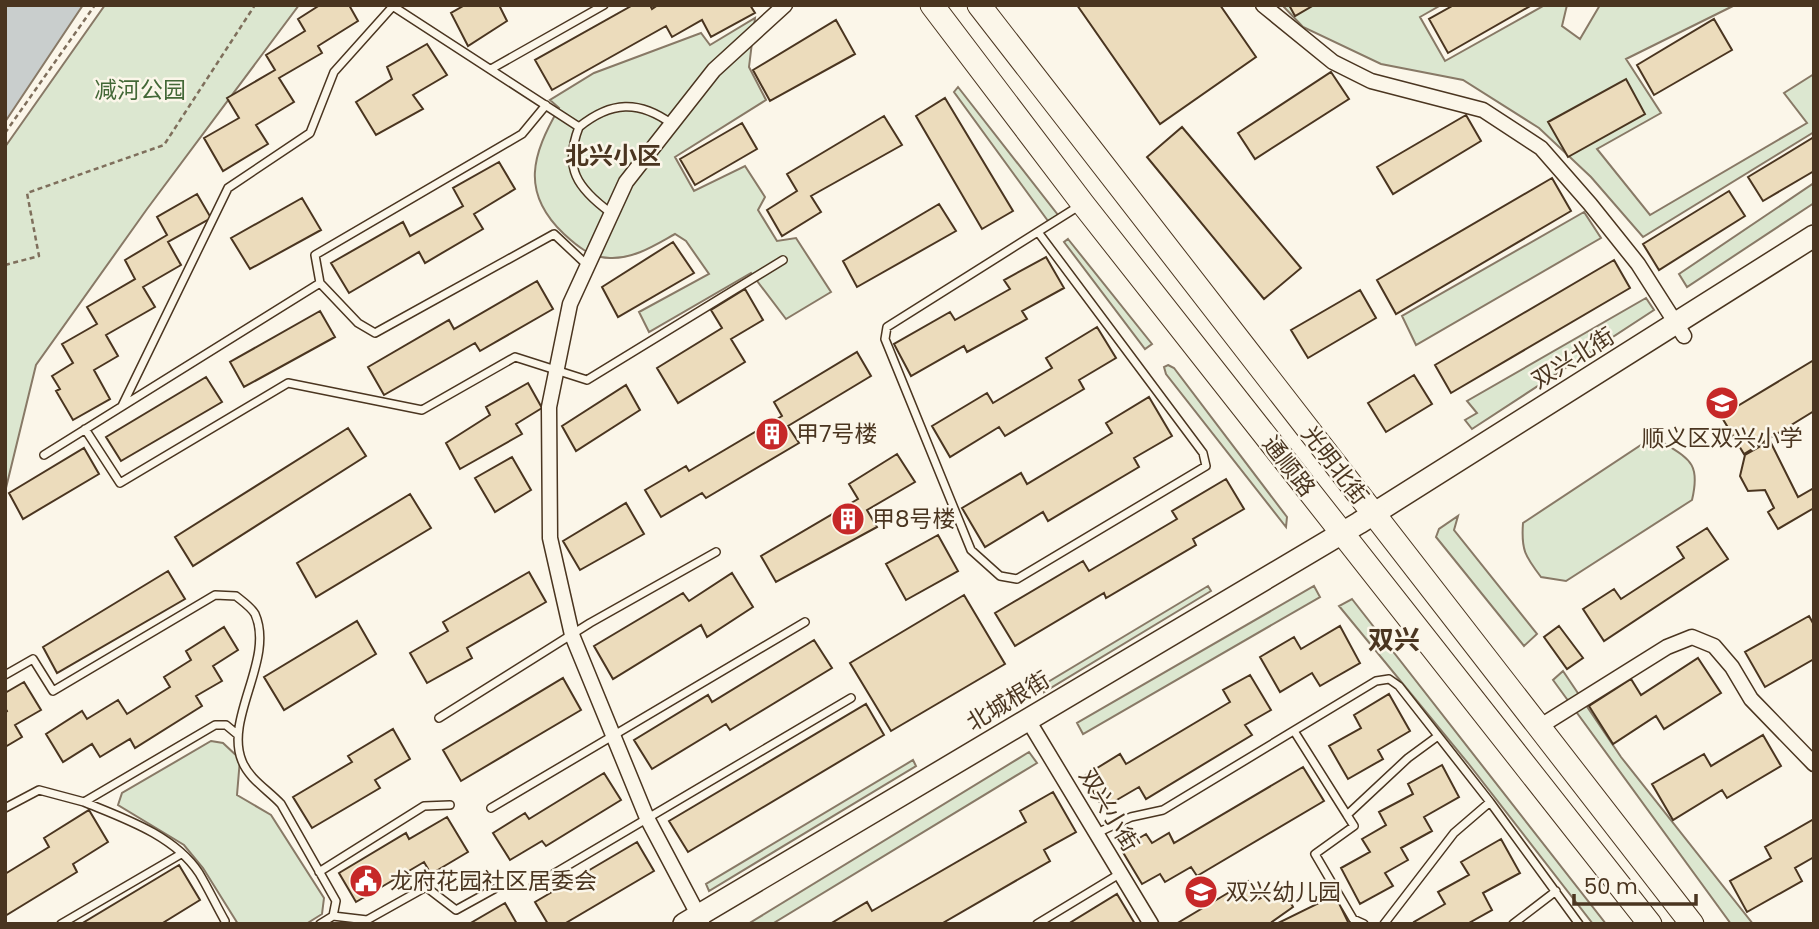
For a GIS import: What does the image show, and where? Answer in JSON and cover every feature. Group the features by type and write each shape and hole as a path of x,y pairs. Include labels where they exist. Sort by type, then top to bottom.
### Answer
{"main road":[{"name":"通顺路","path":"932,5 1083,204 1362,528 1650,924"},
{"name":"光明北街","path":"979,5 1362,528 1539,726 1692,924"}],"street":[{"path":"698,922 648,818 572,635 550,538 549,407 570,304 626,182 714,70 769,11 785,5"},
{"path":"1263,5 1333,62 1371,81 1483,110 1541,148 1638,264 1680,330"},
{"name":"双兴北街","path":"1680,330 1814,236"},
{"name":"双兴北街","path":"1362,528 1680,330 1814,251"},
{"name":"北城根街","path":"698,922 1362,528"},
{"path":"1539,726 1667,647 1692,637 1714,646 1732,667 1751,698 1814,764"},
{"name":"双兴小街","path":"1030,725 1151,924"}],"lane":[{"path":"121,407 228,188 310,133 334,72 393,5 579,127"},
{"path":"491,69 604,5"},
{"path":"546,104 523,134 315,255 320,283 358,323 376,333 554,234 588,266"},
{"path":"611,214 593,200 573,170 573,143 579,127 596,113 625,106 654,112 672,124"},
{"path":"1038,232 1203,453 1206,466 1017,579 1000,576 971,550 885,339 887,327 1038,232 1083,204"},
{"path":"86,429 120,483 288,383 422,410 515,357 587,380 783,260"},
{"path":"44,455 320,283"},
{"path":"439,718 572,635 716,552"},
{"path":"5,675 33,659 52,691 215,595 236,596 254,613 261,640 238,735 240,759 248,774 281,804 335,901 332,916"},
{"path":"491,808 805,622"},
{"path":"1096,833 1131,817 1164,810 1376,681 1389,680 1399,686 1438,736 1579,924"},
{"path":"533,886 851,698"},
{"path":"84,802 215,726 226,725 238,735"},
{"path":"1294,731 1354,826 1315,854 1353,919 1364,924"},
{"path":"1347,815 1408,758 1438,736"},
{"path":"5,808 39,790 84,802 162,839 181,853 198,871 224,923"},
{"path":"1384,924 1454,833 1490,803"},
{"path":"319,872 424,806 450,806"},
{"path":"61,924 181,853"},
{"path":"1038,924 1121,873"},
{"path":"320,924 332,916 367,920 426,887 456,909 494,889"},
{"path":"1513,924 1556,891"}],"path":[{"path":"5,133 95,5"},
{"path":"5,265 39,256 27,193 164,145 255,5"}],"green space":[{"name":"减河公园","path":"105,5 299,5 147,209 36,365 5,492 5,147"},
{"path":"1282,5 1441,5 1420,17 1445,61 1545,5 1567,5 1562,26 1580,39 1600,5 1735,5 1626,59 1661,113 1597,149 1650,215 1807,123 1784,93 1814,74 1814,132 1643,237 1591,177 1539,128 1463,80 1381,64 1303,27"},
{"path":"755,18 749,67 766,100 675,157 694,191 745,166 765,197 758,210 777,241 796,238 831,292 786,319 751,273 649,332 639,312 709,274 686,241 675,234 636,254 610,258 591,254 564,234 550,218 536,188 537,157 559,108 550,100 594,73 701,33 710,45"},
{"path":"958,87 1058,215 1048,221 954,92"},
{"path":"1814,183 1814,203 1687,287 1679,274"},
{"path":"1584,212 1601,238 1416,345 1402,316"},
{"path":"1068,239 1152,344 1145,349 1064,242"},
{"path":"1646,298 1654,310 1472,429 1465,420 1477,413 1467,401"},
{"path":"1168,365 1174,368 1287,517 1286,527 1166,374 1164,367"},
{"path":"1659,440 1690,463 1695,477 1692,500 1566,581 1541,577 1525,552 1523,523 1644,443"},
{"path":"1458,516 1454,530 1537,634 1524,646 1436,537 1439,529"},
{"path":"1208,586 1211,591 1044,692 1043,685"},
{"path":"1314,586 1320,597 1083,734 1077,723"},
{"path":"1352,599 1606,924 1593,924 1468,763 1339,606"},
{"path":"1563,671 1621,757 1753,924 1731,924 1553,680"},
{"path":"211,741 223,743 240,759 237,795 271,815 324,898 322,914 306,924 238,924 203,868 184,845 118,805 122,793"},
{"path":"1029,752 1037,763 772,924 748,924"},
{"path":"913,760 916,766 709,891 706,884"}],"shaded area":[{"path":"5,5 83,5 5,122"}],"building":[{"path":"320,5 349,5 358,21 318,46 322,53 279,78 294,102 256,125 268,144 223,171 204,138 239,118 227,98 275,70 266,55 305,31 298,19"},
{"path":"465,5 499,5 507,21 468,46 451,13"},
{"path":"633,5 650,5 652,9 658,5 750,5 755,13 711,37 702,20 672,37 666,26 552,90 535,60"},
{"path":"1077,5 1220,5 1256,57 1160,124"},
{"path":"1289,5 1314,5 1295,16"},
{"path":"1454,5 1532,5 1448,53 1429,19"},
{"path":"1714,19 1732,50 1654,95 1637,65"},
{"path":"836,20 855,54 770,101 753,70"},
{"path":"427,44 447,75 413,95 423,109 376,135 356,102 392,79 387,67"},
{"path":"1331,72 1349,99 1255,159 1238,133"},
{"path":"1626,79 1645,114 1568,157 1548,122"},
{"path":"945,98 1013,211 982,229 916,116"},
{"path":"1466,115 1481,141 1393,194 1377,167"},
{"path":"884,116 902,145 811,196 821,212 782,236 767,210 797,191 787,174"},
{"path":"742,123 757,149 695,185 680,159"},
{"path":"1182,127 1301,268 1264,299 1147,157"},
{"path":"1814,137 1814,171 1763,201 1748,177"},
{"path":"499,162 515,189 474,214 483,229 425,263 419,252 349,293 331,263 403,222 410,236 463,206 453,188"},
{"path":"1552,178 1571,211 1396,314 1377,280"},
{"path":"1729,191 1745,216 1659,270 1643,244"},
{"path":"197,194 211,218 168,242 181,265 143,287 155,307 106,335 118,356 94,370 110,399 73,420 56,391 60,389 52,376 73,363 62,344 97,324 87,307 135,279 125,260 167,235 157,217"},
{"path":"302,198 321,230 250,269 231,238"},
{"path":"939,204 956,231 857,287 843,261"},
{"path":"673,242 694,273 618,317 602,287"},
{"path":"1046,257 1064,288 1022,311 1027,319 967,352 964,346 911,376 894,344 950,312 955,320 1010,289 1004,280"},
{"path":"1614,260 1630,288 1451,393 1435,365"},
{"path":"537,281 553,309 480,351 475,343 384,395 368,367 449,320 454,329"},
{"path":"745,289 763,320 731,339 745,362 678,403 657,368 722,328 711,310"},
{"path":"1360,290 1376,318 1308,358 1291,330"},
{"path":"320,311 335,337 244,387 230,362"},
{"path":"1097,327 1116,358 1079,380 1084,389 1005,436 999,427 950,457 932,426 987,393 993,403 1052,368 1046,358"},
{"name":"甲7号楼","path":"857,352 871,376 788,426 799,443 706,498 702,493 661,517 645,490 686,466 689,471 782,416 774,402"},
{"path":"1814,360 1814,411 1744,454 1721,416"},
{"path":"1414,375 1432,404 1386,432 1368,403"},
{"path":"206,377 222,402 121,461 106,437"},
{"path":"528,383 542,408 516,424 522,434 460,469 446,443 490,415 486,407"},
{"path":"626,385 640,410 576,451 562,426"},
{"path":"1149,397 1172,436 1134,458 1139,467 1048,521 1043,512 985,547 962,508 1021,473 1027,484 1112,433 1106,423"},
{"path":"348,428 366,456 193,566 175,537"},
{"path":"1770,441 1798,497 1814,488 1814,508 1778,529 1768,512 1774,508 1765,490 1748,491 1740,476 1745,455"},
{"path":"84,448 99,474 23,519 9,493"},
{"name":"甲8号楼","path":"897,454 915,482 867,510 877,527 776,582 761,556 858,499 849,484"},
{"path":"512,457 531,490 495,512 475,478"},
{"path":"1226,479 1244,509 1193,539 1196,545 1106,598 1104,593 1015,646 995,613 1083,561 1089,571 1177,519 1172,511"},
{"path":"410,494 431,528 316,597 297,563"},
{"path":"626,503 644,534 580,570 563,541"},
{"path":"1707,528 1728,559 1604,641 1583,609 1614,589 1621,599 1684,558 1677,547"},
{"path":"938,535 958,571 906,600 886,564"},
{"path":"168,571 185,599 57,673 43,647"},
{"path":"529,572 546,602 467,648 472,658 427,683 410,653 448,631 443,622"},
{"path":"732,573 753,607 707,637 701,625 613,679 594,646 683,593 689,601"},
{"path":"964,595 1005,664 891,731 850,663"},
{"path":"1809,616 1814,625 1814,659 1765,687 1745,652"},
{"path":"357,621 376,654 284,710 264,677"},
{"path":"1340,626 1360,663 1320,686 1312,673 1280,692 1260,657 1294,637 1301,649"},
{"path":"1559,626 1583,658 1567,669 1544,637"},
{"path":"224,627 238,650 213,666 222,681 196,696 202,706 135,748 130,739 100,757 92,744 63,762 46,734 82,711 87,719 118,700 127,714 170,687 164,677 191,660 186,651"},
{"path":"814,640 832,668 730,730 726,724 652,769 634,740 708,695 712,702"},
{"path":"1698,658 1721,693 1664,729 1656,716 1613,744 1589,706 1631,679 1641,695"},
{"path":"1250,675 1271,710 1245,725 1252,735 1146,799 1139,787 1103,808 1084,776 1120,754 1126,764 1230,702 1223,690"},
{"path":"563,678 581,710 461,781 443,750"},
{"path":"24,682 41,710 15,725 22,737 5,747 5,693"},
{"path":"1389,694 1410,731 1378,750 1383,759 1348,779 1329,746 1361,728 1354,715"},
{"path":"866,704 884,735 688,852 669,821"},
{"path":"393,729 410,759 375,780 380,788 312,828 293,797 352,762 348,756"},
{"path":"1763,735 1781,766 1727,798 1722,790 1673,820 1652,784 1704,754 1711,766"},
{"path":"1442,765 1459,797 1424,817 1432,831 1401,848 1408,860 1385,873 1393,886 1360,904 1341,868 1370,852 1362,839 1386,825 1379,812 1413,794 1408,784"},
{"path":"1303,767 1324,801 1197,876 1191,867 1165,882 1160,874 1142,884 1121,849 1146,834 1152,843 1169,833 1174,843"},
{"path":"604,773 621,800 546,846 542,841 510,860 493,833 525,813 529,819"},
{"path":"1053,792 1076,832 1044,850 1050,861 941,924 830,924 867,902 872,911 1026,822 1020,811"},
{"path":"89,810 108,842 73,864 77,872 5,916 5,874 49,847 44,838"},
{"path":"447,817 468,852 431,874 424,862 356,902 339,873 406,833 409,839"},
{"path":"1814,819 1814,857 1795,868 1802,881 1747,912 1730,881 1771,858 1765,847"},
{"path":"1501,839 1520,873 1483,893 1492,910 1467,924 1415,924 1414,922 1445,904 1438,892 1469,875 1461,862"},
{"path":"637,842 654,871 564,924 548,924 535,902"},
{"path":"179,865 200,900 161,924 81,924"},
{"path":"1248,881 1259,899 1282,887 1293,907 1269,924 1176,924"},
{"path":"1117,894 1135,924 1068,924"},
{"path":"1335,895 1349,924 1277,924 1278,923"},
{"path":"505,903 517,924 469,924"}],"place":[{"name":"顺义区双兴小学","path":"1722,403"},
{"name":"甲7号楼","path":"772,434"},
{"name":"甲8号楼","path":"848,519"},
{"name":"龙府花园社区居委会","path":"366,881"},
{"name":"双兴幼儿园","path":"1201,892"}],"district":[{"name":"北兴小区","path":"613,155"},
{"name":"双兴","path":"1394,640"}]}
